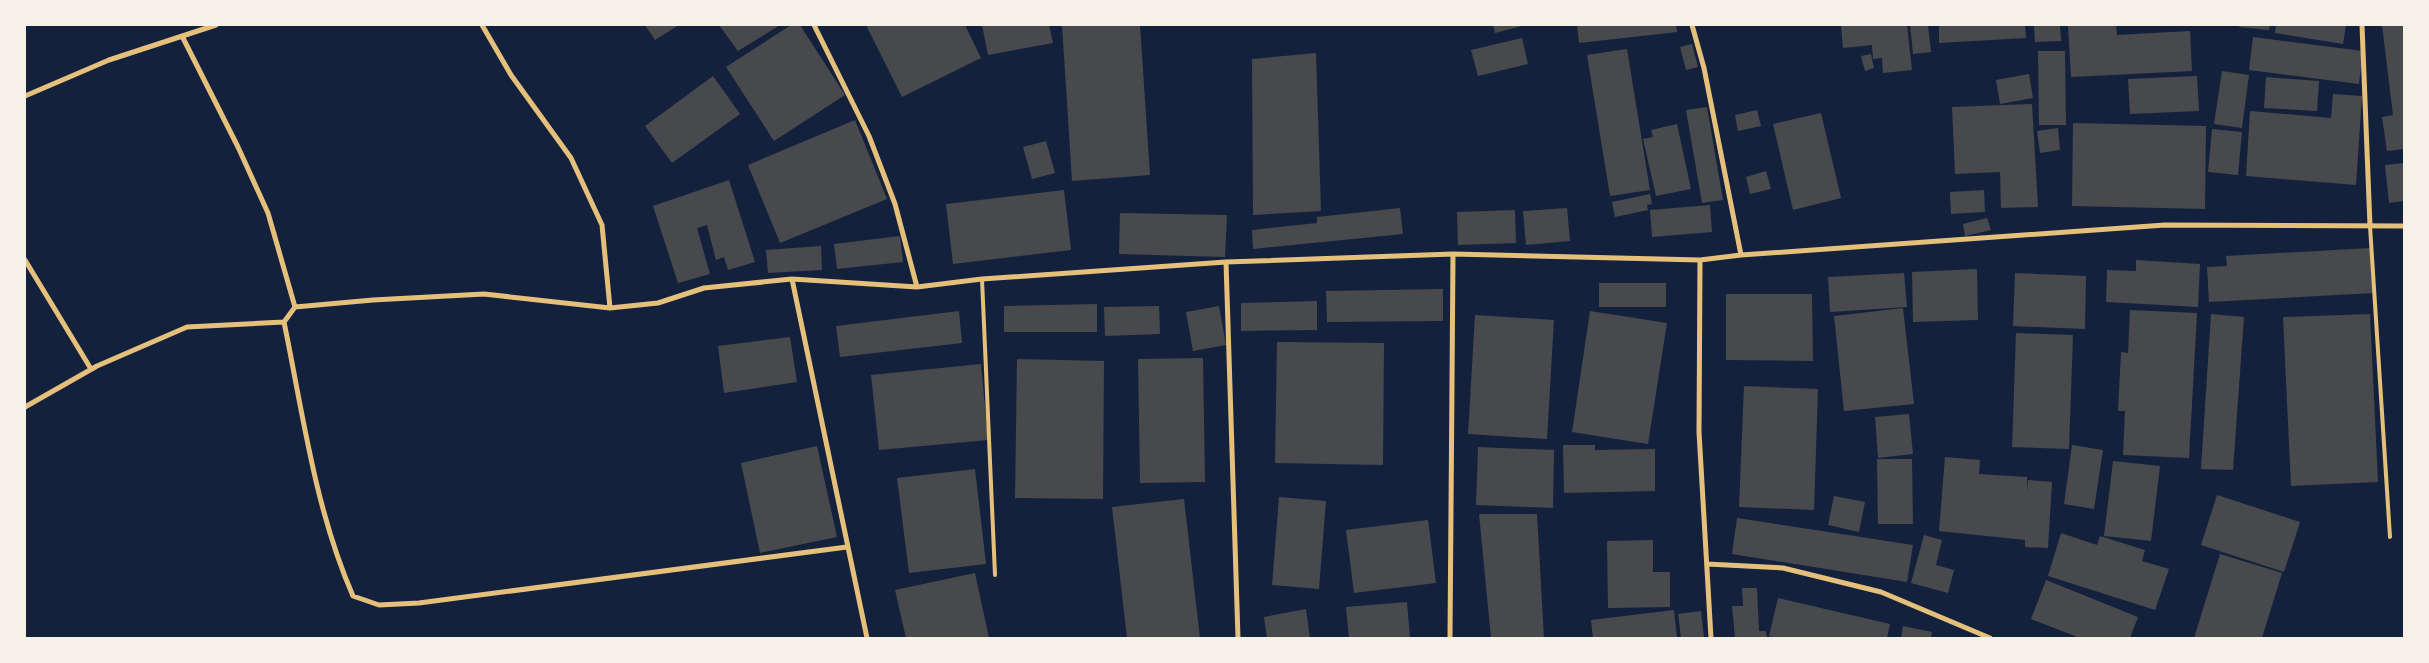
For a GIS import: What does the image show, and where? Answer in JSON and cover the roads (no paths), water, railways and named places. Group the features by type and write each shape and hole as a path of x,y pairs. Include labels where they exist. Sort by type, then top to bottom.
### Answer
{"street":[{"path":"25,96 109,60 216,25"},
{"path":"482,25 510,75 570,158 602,225 610,308"},
{"path":"814,25 869,136 895,204 917,287"},
{"path":"1692,25 1704,68 1741,255"},
{"path":"2362,25 2370,226"},
{"path":"182,36 238,147 268,213 295,308"},
{"path":"25,407 91,369 187,327 284,322 295,308 373,300 484,294 610,308 658,303 704,288 792,279 917,287 982,279 1226,262 1453,254 1700,260 1741,255 2165,225 2404,226"},
{"path":"1450,638 1453,254"},
{"path":"25,260 91,369"},
{"path":"1700,260 1699,432 1711,638"},
{"path":"1226,262 1238,638"},
{"path":"792,279 867,638"},
{"path":"284,322 316,480 336,557 353,596 379,605 419,603 847,547"},
{"path":"1707,564 1783,568 1881,592 1990,638"}],"lane":[{"path":"2370,226 2390,537"},
{"path":"982,279 995,576"}]}
